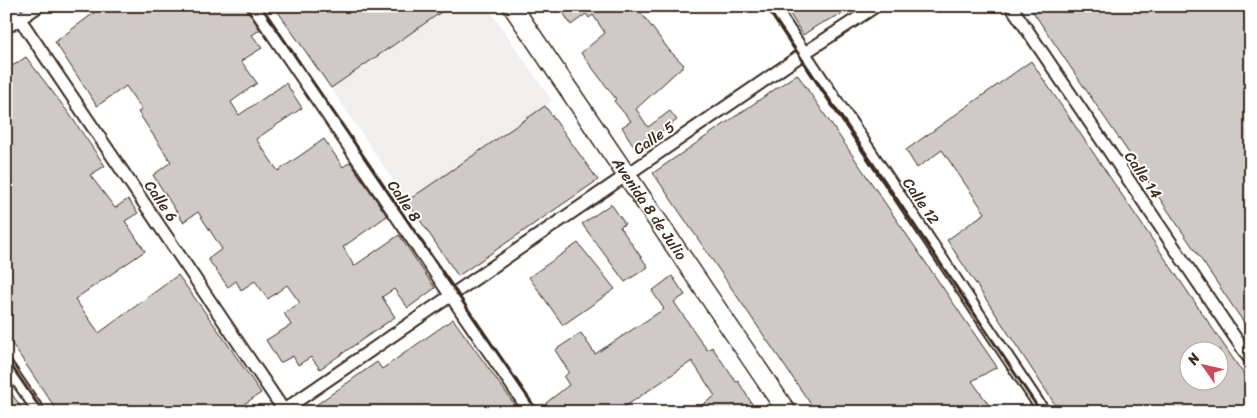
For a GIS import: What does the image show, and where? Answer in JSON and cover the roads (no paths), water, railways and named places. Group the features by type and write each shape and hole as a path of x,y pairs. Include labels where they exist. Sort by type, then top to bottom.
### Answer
{"main road":[{"name":"Avenida 8 de Julio","path":"512,6 787,412"}],"street":[{"name":"Calle 6","path":"11,6 283,411"},
{"path":"6,28 39,6"},
{"name":"Calle 8","path":"253,6 530,412"},
{"name":"Calle 12","path":"773,6 1044,412"},
{"name":"Calle 5","path":"283,411 876,6"},
{"name":"Calle 14","path":"1011,6 1251,361"},
{"path":"6,364 39,412"}],"railway":[{"path":"261,6 538,412"},
{"path":"766,6 1041,412"},
{"path":"6,358 43,412"}]}
